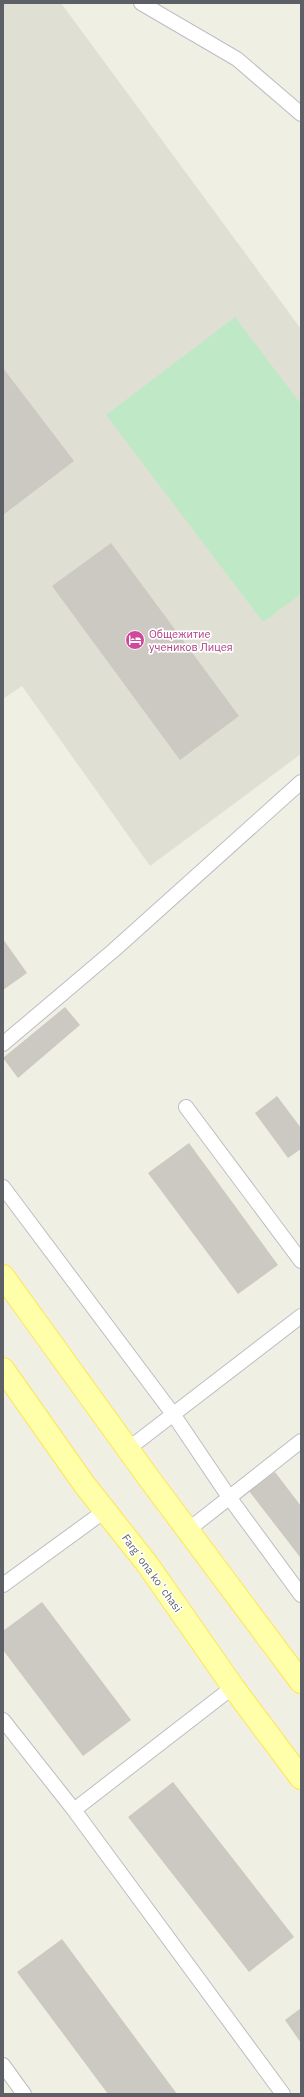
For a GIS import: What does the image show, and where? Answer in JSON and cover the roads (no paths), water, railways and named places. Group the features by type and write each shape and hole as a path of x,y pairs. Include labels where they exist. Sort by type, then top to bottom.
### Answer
{"main road":[{"path":"3,1276 128,1449 301,1682"},
{"name":"Fargʻona koʻchasi","path":"3,1369 84,1484 148,1565 233,1687 301,1778"}],"lane":[{"path":"141,3 236,59 301,114"},
{"path":"3,1044 114,950 301,782"},
{"path":"186,1107 301,1262"},
{"path":"3,1187 173,1414 229,1498 301,1595"},
{"path":"128,1449 301,1316"},
{"path":"188,1530 301,1441"},
{"path":"3,1585 106,1510"},
{"path":"74,1810 233,1687"},
{"path":"3,1720 74,1810 283,2094"},
{"path":"3,2065 24,2094"}],"place":[{"name":"Общежитие учеников Лицея","path":"135,640"}]}
